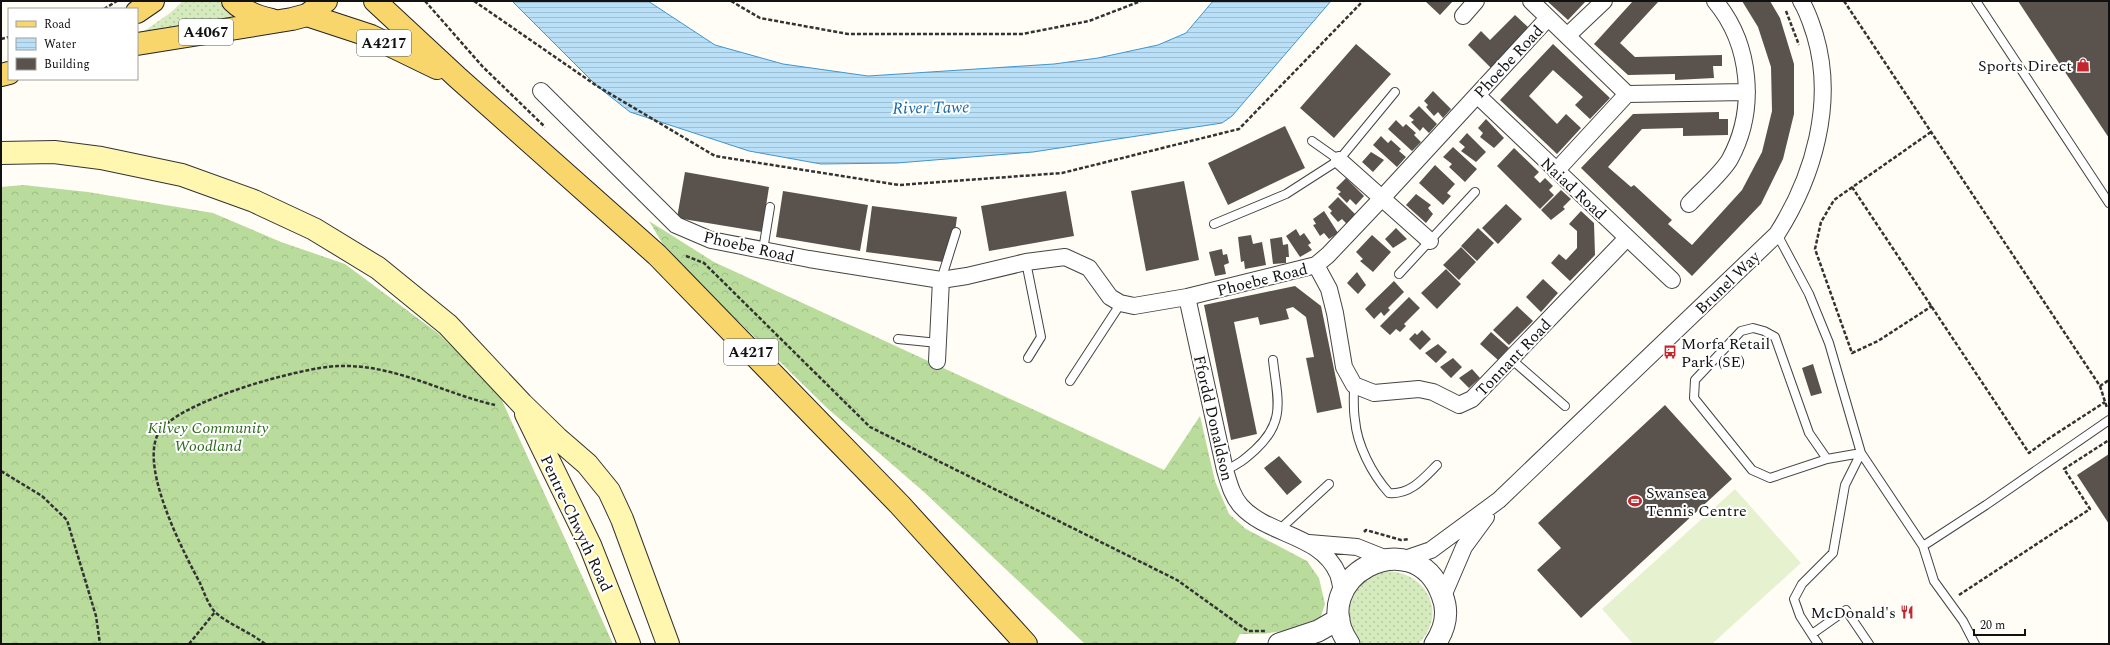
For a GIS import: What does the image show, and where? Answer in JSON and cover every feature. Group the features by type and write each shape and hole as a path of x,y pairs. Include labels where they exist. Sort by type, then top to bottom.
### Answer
{"main road":[{"path":"138,11 153,1"},
{"name":"A4067","path":"233,1 256,16 275,20"},
{"name":"A4067","path":"138,44 275,20 292,19 307,15 326,1"},
{"name":"A4217","path":"375,1 458,78 657,255 900,504 1026,644"},
{"name":"A4217","path":"307,15 371,36 458,78"},
{"name":"Pentre-Chwyth Road","path":"1,153 54,152 101,158 182,175 254,201 314,229 378,268 448,325 522,404 557,438 587,464 609,491 622,519 668,644"},
{"name":"Pentre-Chwyth Road","path":"522,404 537,439 561,483 590,544 629,644"}],"street":[{"path":"1462,16 1476,1"},
{"path":"1531,1 1627,94 1747,92"},
{"path":"1567,36 1604,1"},
{"path":"1689,204 1730,160 1740,135 1747,92 1740,43 1727,16 1715,1"},
{"name":"Brunel Way","path":"1395,559 1431,550 1499,500 1778,234 1793,209 1814,156 1823,101 1824,85 1818,48 1807,10 1801,1"},
{"name":"Phoebe Road","path":"541,91 676,225 711,240 809,259 940,280 967,276 1026,262 1065,257 1079,262 1089,268 1110,297 1121,303 1134,306 1187,297 1302,270 1316,265 1328,256 1548,18"},
{"path":"1556,171 1627,94"},
{"name":"Naiad Road","path":"1477,95 1672,280"},
{"path":"1339,160 1383,197 1430,241"},
{"name":"Tonnant Road","path":"1354,385 1374,393 1419,389 1433,392 1459,404 1472,399 1627,238"},
{"path":"1316,265 1329,289 1335,313 1344,367 1354,385"},
{"path":"937,361 940,280"},
{"name":"Ffordd Donaldson","path":"1187,297 1225,470 1232,494 1240,505 1260,522 1309,543 1330,561 1338,574 1342,592"},
{"name":"Brunel Way","path":"1443,596 1464,547 1499,500"},
{"name":"Ffordd Donaldson","path":"1309,543 1357,547 1395,559"},
{"path":"1349,644 1344,636 1339,619 1339,606 1342,592 1360,569 1373,562 1395,559 1416,564 1428,572 1439,586 1443,596 1446,619 1455,644"},
{"path":"1276,638 1318,631 1339,619"},
{"path":"1435,644 1441,635 1446,619"}],"lane":[{"path":"1976,1 2109,203"},
{"path":"1214,224 1286,194 1339,160 1395,92"},
{"path":"1312,141 1339,160"},
{"path":"1399,274 1475,192"},
{"path":"763,250 770,207"},
{"path":"940,280 956,232"},
{"path":"1778,234 1809,294 1829,343 1861,453 1923,546 1934,581 1963,621 1975,644"},
{"path":"1026,262 1041,337 1028,358"},
{"path":"1070,381 1121,303"},
{"path":"1828,459 1809,433 1775,338 1764,331 1753,328 1741,331 1695,380 1694,398 1752,470 1770,478 1828,459 1861,453"},
{"path":"898,339 938,343"},
{"path":"1511,359 1565,406"},
{"path":"1225,470 1239,465 1264,441 1275,427 1278,407 1273,360"},
{"path":"1354,385 1355,420 1361,446 1381,484 1389,493 1400,494 1412,488 1437,466"},
{"path":"1923,546 1986,505 2109,420"},
{"path":"1818,644 1800,616 1794,599 1802,584 1832,553 1845,485 1861,453"},
{"path":"1279,530 1329,484"},
{"path":"1812,634 1846,610 1869,644"}],"path":[{"path":"106,8 117,1"},
{"path":"425,1 483,67 550,132"},
{"path":"474,1 597,86 715,156 899,185 1062,174 1239,129 1363,1"},
{"path":"730,1 760,18 848,34 1022,34 1089,21 1141,1"},
{"path":"1844,1 2100,386 2109,412"},
{"path":"1785,8 1800,48"},
{"path":"1931,132 1834,200 1821,222 1815,249 1852,353 1878,341 1932,306"},
{"path":"1852,187 2029,453 2105,402"},
{"path":"682,254 704,263 870,428 1177,580 1248,631 1276,638"},
{"path":"265,644 215,612 176,538 162,496 153,454 155,441 159,432 175,416 191,407 276,377 304,370 340,366 375,368 413,377 494,405 522,404"},
{"path":"2100,386 2109,380"},
{"path":"1949,602 2090,509 2064,469 2109,440"},
{"path":"1,471 42,496 67,520 96,616 100,644"},
{"path":"1348,546 1366,530 1401,540 1413,538"},
{"path":"189,644 215,612"}],"green space":[{"path":"183,1 223,1 241,22 138,36 170,13"},
{"name":"Kilvey Community Woodland","path":"23,185 88,192 213,213 281,242 345,264 439,334 499,394 613,644 1,644 1,187"},
{"path":"649,221 714,262 1164,470 1200,416 1215,481 1229,514 1246,529 1307,561 1319,578 1325,604 1320,619 1300,627 1281,631 1240,634 1235,644 1085,644 924,492 827,408 667,251"},
{"path":"1735,489 1801,563 1712,644 1633,644 1602,609"},
{"path":"1383,571 1398,572 1411,577 1421,585 1428,595 1432,607 1432,619 1427,632 1418,644 1363,644 1354,634 1348,613 1350,602 1355,592 1363,583 1372,576"}],"water":[{"name":"River Tawe","path":"512,1 648,1 715,45 783,64 868,76 1054,64 1098,58 1158,45 1186,33 1213,1 1331,1 1232,116 1222,123 1033,152 897,163 821,164 749,151 630,112 597,86"}],"building":[{"path":"1425,1 1453,1 1440,15"},
{"path":"1547,1 1586,1 1568,20"},
{"path":"1633,1 1659,1 1620,43 1635,57 1722,55 1722,66 1713,66 1714,78 1675,80 1675,74 1628,75 1594,44"},
{"path":"1742,1 1770,1 1780,18 1794,64 1794,114 1783,159 1761,204 1692,276 1581,168 1633,114 1719,112 1719,119 1728,119 1728,135 1683,136 1683,128 1642,129 1608,167 1631,187 1634,185 1672,220 1668,224 1692,245 1742,190 1762,152 1772,111 1771,67 1758,27"},
{"path":"2018,1 2109,1 2109,138 2067,75"},
{"path":"1515,15 1529,28 1491,68 1468,45 1481,31 1490,40"},
{"path":"1356,44 1391,74 1334,138 1300,108"},
{"path":"1553,44 1610,98 1590,119 1575,105 1583,97 1553,70 1529,96 1557,124 1566,114 1581,128 1557,154 1500,100"},
{"path":"1433,91 1451,109 1443,118 1438,112 1434,116 1426,107 1428,105 1424,101"},
{"path":"1419,106 1437,124 1429,133 1423,127 1420,131 1411,122 1414,120 1409,116"},
{"path":"1486,119 1504,138 1494,148 1480,137 1483,133 1478,128"},
{"path":"1396,120 1403,127 1406,124 1416,133 1414,135 1421,142 1412,151 1388,129"},
{"path":"1285,126 1305,168 1228,205 1208,163"},
{"path":"1467,133 1486,152 1476,162 1461,151 1465,147 1459,142"},
{"path":"1381,136 1388,143 1391,140 1401,149 1399,151 1406,157 1397,167 1373,145"},
{"path":"1453,147 1477,169 1465,182 1449,167 1452,164 1443,157"},
{"path":"1514,148 1539,172 1534,177 1540,183 1545,178 1553,186 1549,190 1554,195 1540,209 1497,166"},
{"path":"1371,152 1384,160 1373,172 1362,162"},
{"path":"1435,165 1455,184 1447,193 1451,196 1443,205 1419,183"},
{"path":"685,172 769,187 762,232 677,218"},
{"path":"1346,178 1364,196 1356,205 1350,199 1347,203 1338,194 1341,192 1336,188"},
{"path":"1184,181 1199,260 1146,271 1131,191"},
{"path":"1561,190 1571,199 1563,207 1565,209 1551,220 1541,210"},
{"path":"783,191 868,205 860,251 776,237"},
{"path":"1066,191 1074,236 989,251 981,206"},
{"path":"1416,194 1431,205 1428,208 1433,214 1426,223 1406,205"},
{"path":"1338,197 1356,215 1347,224 1342,219 1338,222 1330,213 1332,211 1328,207"},
{"path":"1506,204 1522,219 1498,244 1482,228"},
{"path":"872,206 957,217 951,263 866,252"},
{"path":"1324,211 1338,233 1329,239 1324,233 1320,236 1313,225 1316,224 1313,219"},
{"path":"1581,211 1594,223 1595,255 1570,281 1551,263 1559,254 1566,260 1577,248 1577,231 1569,224"},
{"path":"1396,228 1407,239 1393,248 1385,239"},
{"path":"1478,228 1494,243 1477,261 1461,246"},
{"path":"1296,229 1300,236 1304,233 1311,243 1308,245 1312,250 1300,257 1286,236"},
{"path":"1251,235 1253,244 1262,242 1266,265 1245,269 1244,261 1241,262 1238,237"},
{"path":"1372,235 1391,252 1373,272 1360,261 1363,259 1356,252"},
{"path":"1282,237 1283,245 1288,244 1289,257 1286,257 1286,263 1273,264 1270,239"},
{"path":"1461,247 1476,262 1459,280 1443,265"},
{"path":"1222,249 1223,255 1227,254 1229,263 1224,265 1226,274 1215,276 1209,252"},
{"path":"1446,269 1461,284 1437,309 1421,293"},
{"path":"1357,272 1366,285 1358,294 1347,283"},
{"path":"1543,279 1558,293 1541,312 1526,297"},
{"path":"1394,281 1404,292 1388,308 1390,310 1384,316 1381,312 1374,319 1365,309"},
{"path":"1295,286 1321,306 1342,408 1317,413 1306,358 1314,357 1306,317 1293,307 1286,309 1289,319 1260,325 1258,317 1234,322 1257,434 1231,440 1204,305"},
{"path":"1409,297 1420,308 1404,324 1406,326 1400,332 1396,329 1390,335 1380,326"},
{"path":"1517,306 1533,321 1509,345 1493,330"},
{"path":"1422,330 1431,339 1420,350 1409,339 1415,333 1417,335"},
{"path":"1491,332 1509,348 1498,360 1480,344"},
{"path":"1438,344 1447,352 1436,363 1425,353"},
{"path":"1453,358 1462,367 1451,378 1440,367"},
{"path":"1813,364 1822,393 1811,396 1802,368"},
{"path":"1472,369 1480,378 1469,388 1459,378"},
{"name":"Swansea Tennis Centre","path":"1665,405 1732,479 1581,618 1537,570 1561,548 1538,523"},
{"path":"2109,454 2109,524 2077,475"},
{"path":"1279,456 1302,482 1287,495 1264,468"}],"place":[{"name":"Sports Direct","path":"2083,65"},
{"name":"Morfa Retail Park (SE)","path":"1670,352"},
{"name":"Swansea Tennis Centre","path":"1635,501"},
{"name":"McDonald's","path":"1907,612"}]}
